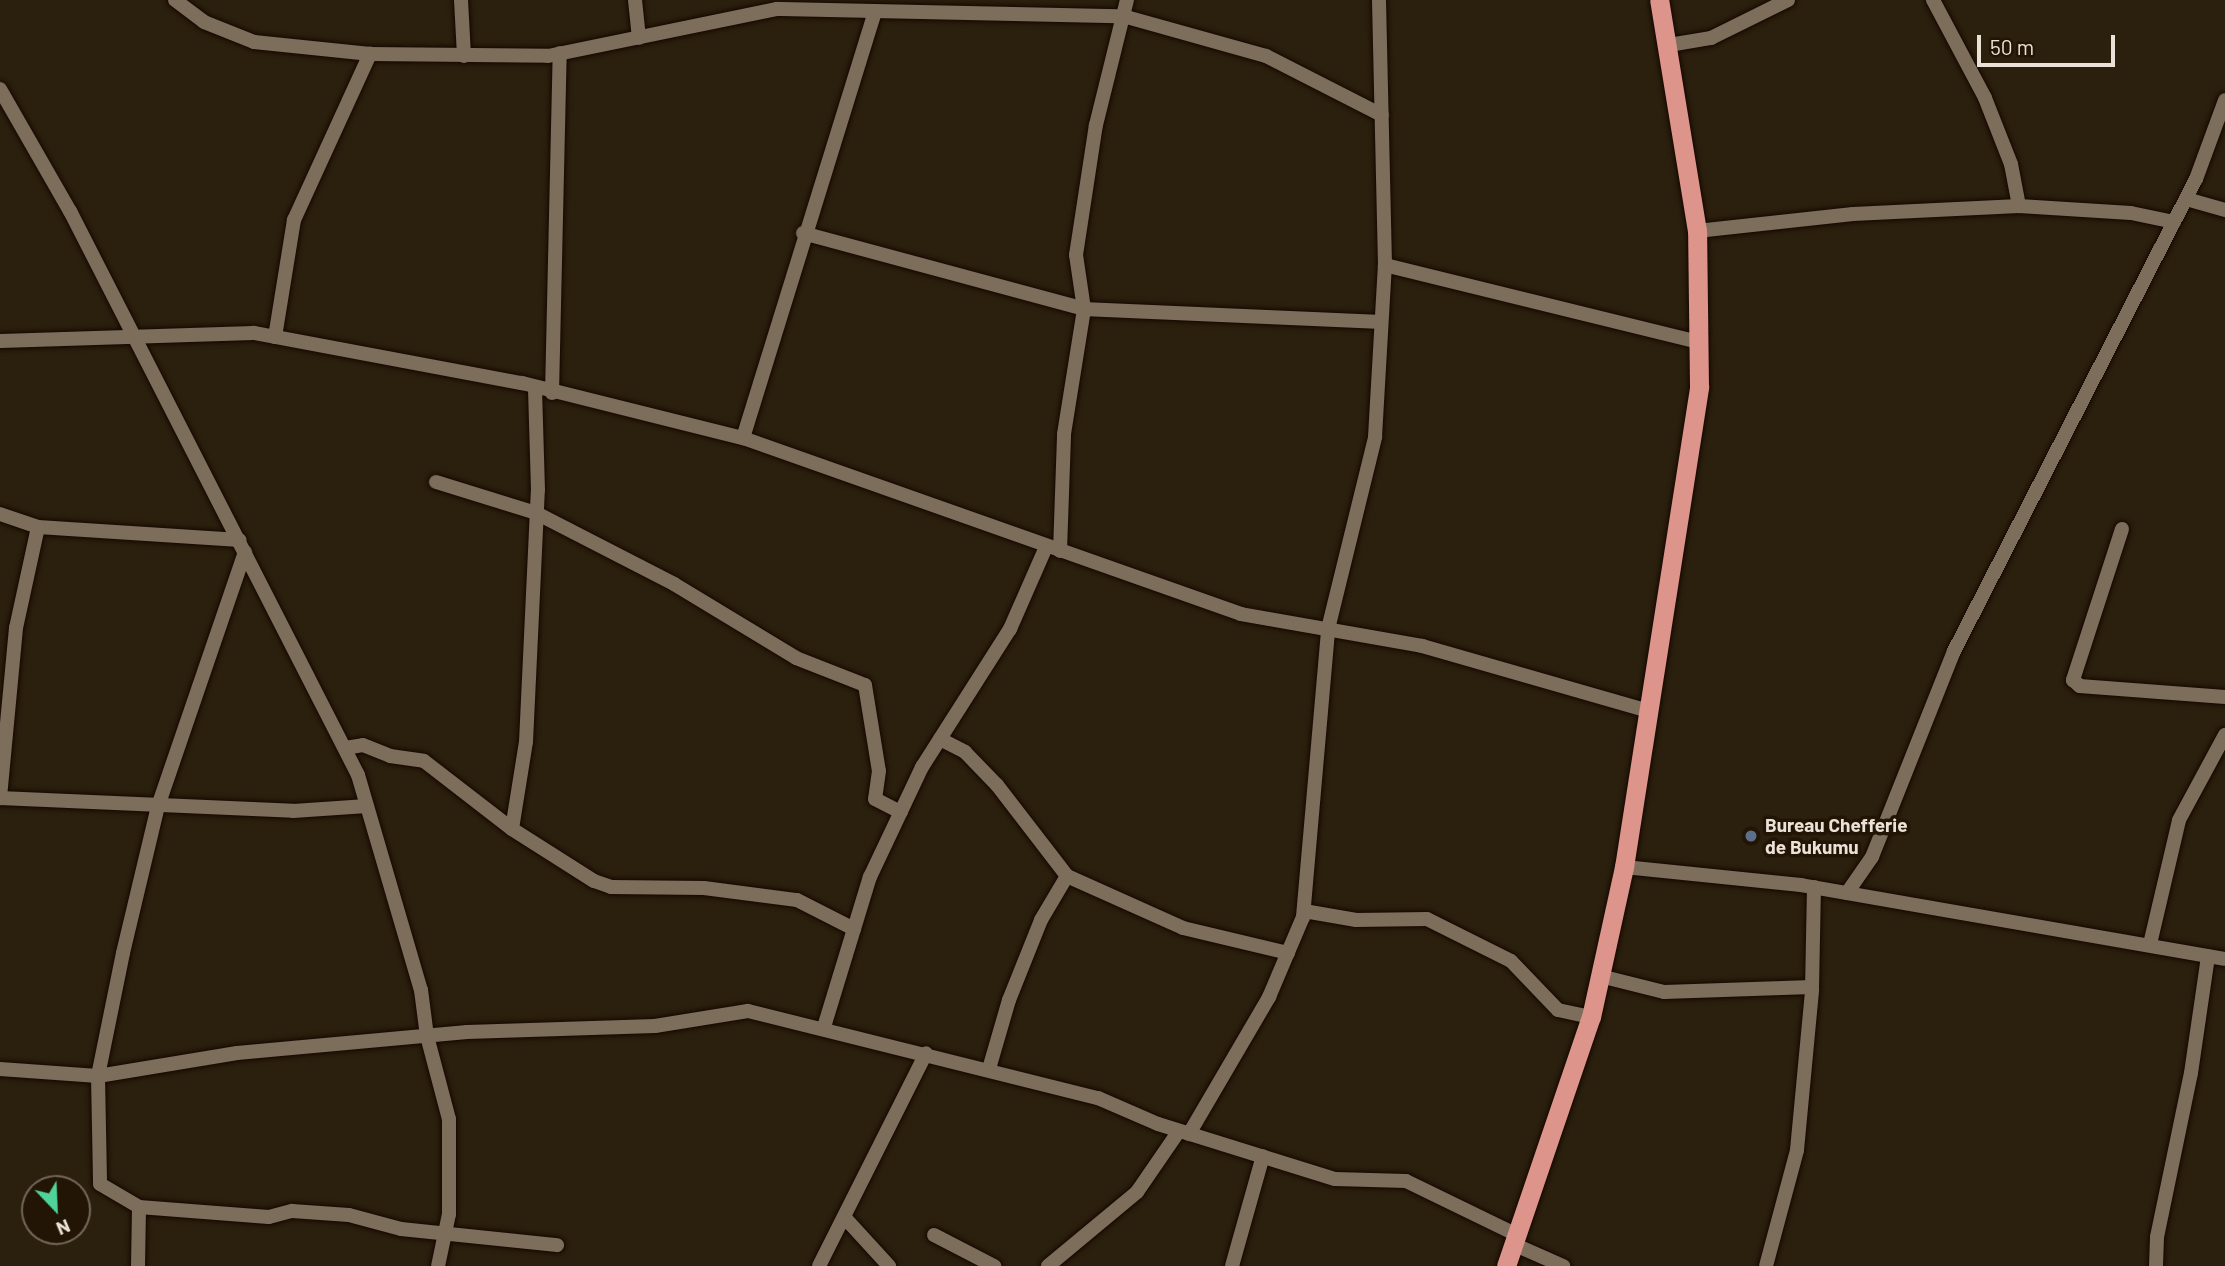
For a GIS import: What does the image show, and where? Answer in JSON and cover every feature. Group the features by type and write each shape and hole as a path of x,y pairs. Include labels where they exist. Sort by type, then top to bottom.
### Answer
{"highway":[{"path":"1506,1266 1591,1017 1625,867 1699,387 1697,231 1669,45 1659,0"}],"street":[{"path":"175,0 204,22 254,43 370,54 464,56 560,53 777,9 851,6 874,13 1123,16 1266,56 1382,115"},
{"path":"461,0 464,56"},
{"path":"635,0 639,38"},
{"path":"824,1027 870,877 901,812 940,739 1010,629 1053,549 1064,434 1084,309 1076,255 1096,125 1127,0"},
{"path":"1048,1266 1137,1192 1184,1132 1269,996 1304,911 1328,629 1375,437 1385,265 1379,0"},
{"path":"1669,45 1711,38 1788,0"},
{"path":"1933,0 1985,97 2011,164 2019,206"},
{"path":"743,438 803,233 874,13"},
{"path":"552,393 560,53"},
{"path":"275,337 294,220 370,54"},
{"path":"0,89 69,211 131,337 242,546 345,748 367,806 421,990 427,1036 449,1119 449,1214 438,1266"},
{"path":"1847,893 1872,857 1954,651 2186,199 2225,100"},
{"path":"2186,199 2225,211"},
{"path":"1697,231 1853,214 2019,206 2131,213 2174,222"},
{"path":"803,233 1084,309 1381,322"},
{"path":"1385,265 1698,342"},
{"path":"0,341 254,333 535,387 743,438 1241,614 1422,646 1649,711"},
{"path":"512,829 526,742 536,513 535,387"},
{"path":"436,482 536,513 674,584 796,658 865,685 879,771 875,799 901,812"},
{"path":"0,514 38,527 242,546"},
{"path":"38,527 16,628 0,798 293,811 367,806"},
{"path":"2122,529 2073,680 2080,686 2225,697"},
{"path":"242,546 158,806 98,1076 100,1184 139,1207 269,1217 292,1211 349,1215 401,1229 556,1245"},
{"path":"2150,944 2179,820 2225,735"},
{"path":"940,739 965,752 997,785 1067,876 1183,928 1288,953"},
{"path":"345,748 363,745 390,756 424,761 512,829 558,860 611,887 704,888 797,900 854,929"},
{"path":"1625,867 1814,887 2225,959"},
{"path":"989,1069 1009,1000 1041,920 1067,876"},
{"path":"1766,1266 1797,1150 1812,987 1814,887"},
{"path":"1304,911 1356,920 1427,919 1511,961 1558,1010 1591,1017"},
{"path":"2156,1266 2157,1237 2191,1073 2208,956"},
{"path":"1600,976 1664,992 1812,987"},
{"path":"0,1069 98,1076 237,1053 427,1036 655,1026 748,1011 824,1027 1098,1098 1184,1132 1335,1179 1406,1181 1563,1266"},
{"path":"819,1266 846,1219 926,1053"},
{"path":"1232,1266 1263,1156"},
{"path":"138,1266 139,1207"},
{"path":"846,1219 888,1266"},
{"path":"934,1235 994,1266"}],"place":[{"name":"Bureau Chefferie de Bukumu","path":"1751,836"}]}
